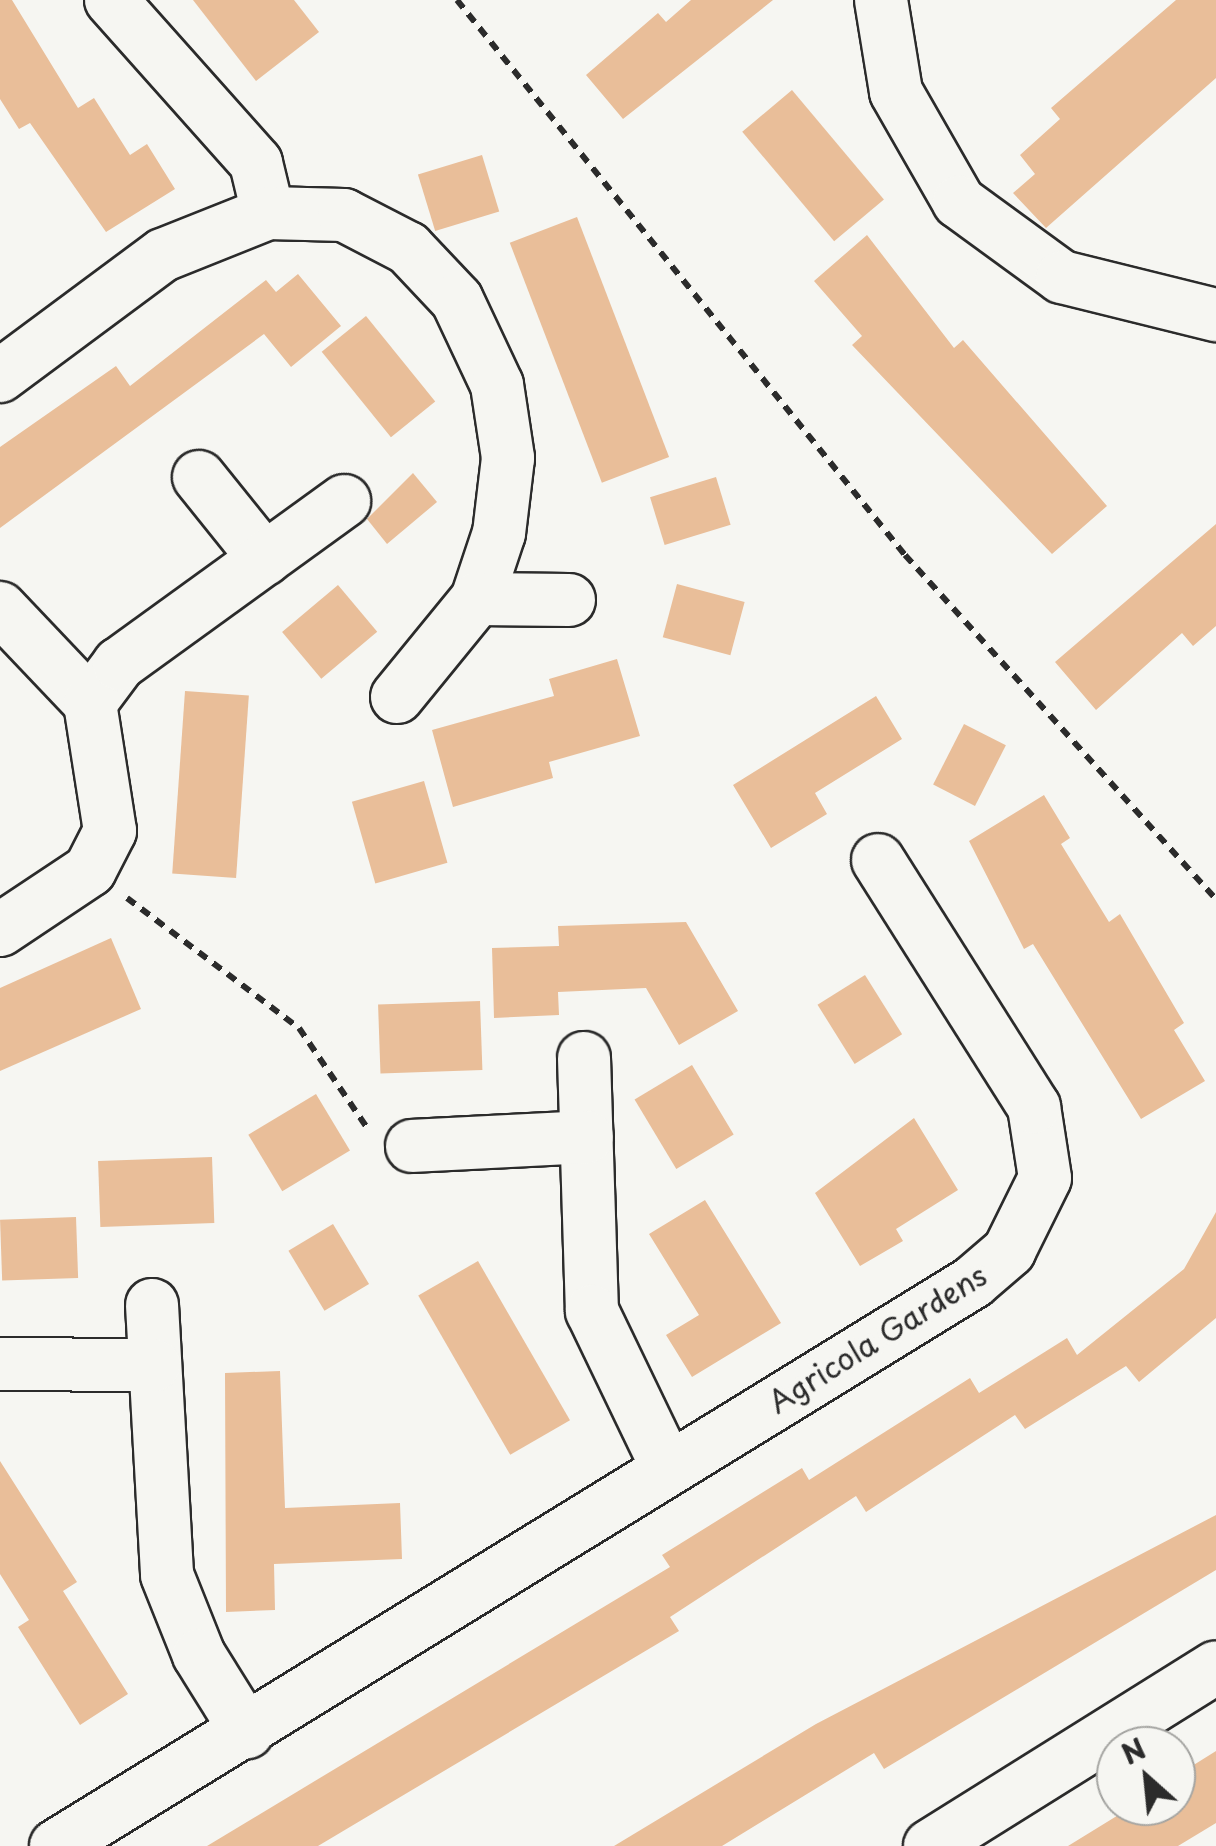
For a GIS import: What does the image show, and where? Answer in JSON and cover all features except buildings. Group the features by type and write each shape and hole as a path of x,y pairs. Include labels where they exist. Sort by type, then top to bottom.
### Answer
{"street":[{"path":"110,0 256,163 268,213"},
{"path":"881,0 896,92 934,167 971,213 1062,277 1216,315"},
{"path":"0,376 163,255 268,213 344,215 408,248 457,300 497,385 508,458 499,533 478,598 397,697"},
{"path":"199,477 265,559"},
{"path":"90,703 119,664 344,501"},
{"path":"478,598 569,600"},
{"path":"0,608 90,703 110,831 90,870 0,930"},
{"name":"Agricola Gardens","path":"56,1846 973,1282 1009,1251 1045,1178 1034,1107 878,860"},
{"path":"584,1058 592,1311 668,1469"},
{"path":"412,1146 587,1137"},
{"path":"152,1305 167,1574 199,1655 247,1732"},
{"path":"0,1364 154,1364"},
{"path":"930,1846 1216,1667"}],"path":[{"path":"457,0 905,555 1216,899"},
{"path":"90,870 299,1028 385,1153 412,1146"}]}
